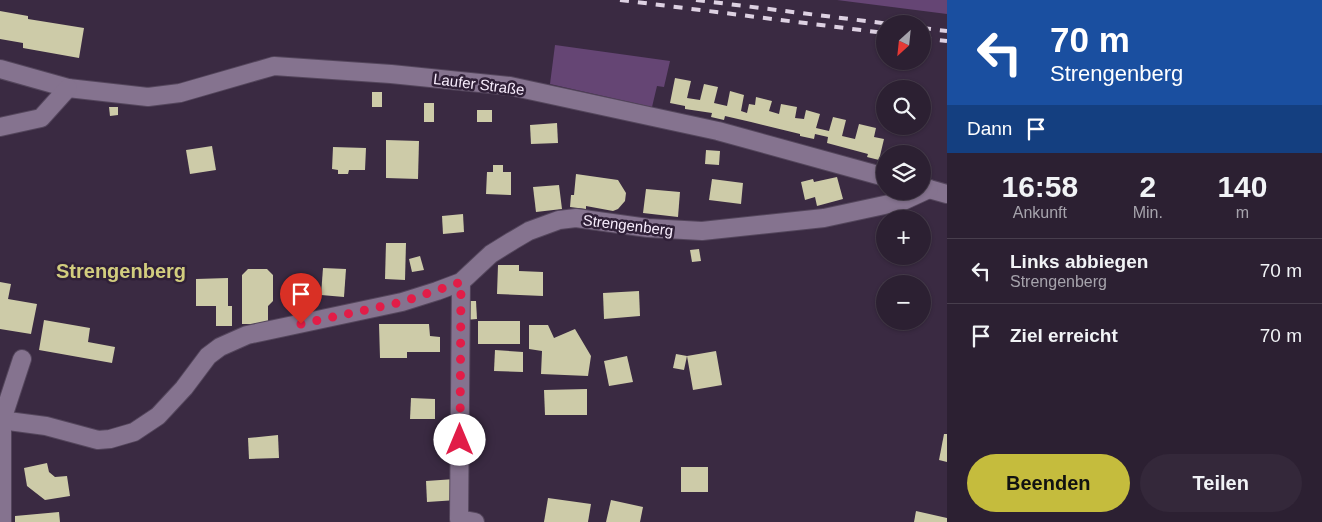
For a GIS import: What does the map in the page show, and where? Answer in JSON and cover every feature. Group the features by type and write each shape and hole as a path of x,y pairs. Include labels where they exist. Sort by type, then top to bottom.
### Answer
{"street":[{"name":"Laufer Straße","path":"0,69 68,88 148,97 180,93 274,66 392,74 510,86 718,131 876,175"},
{"path":"0,127 41,118 68,88"},
{"path":"931,189 947,194"},
{"name":"Strengenberg","path":"1,420 37,425 98,440 134,432 158,416 184,388 208,356 220,347 247,335 402,302 461,282 491,254 529,231 559,220 576,218 648,228 702,231 824,218 905,200"},
{"path":"461,282 459,520 475,521"},
{"path":"2,522 1,420 22,359"}],"shaded area":[{"path":"837,0 947,0 947,14"},
{"path":"555,45 670,61 664,87 657,86 652,107 550,84"}],"building":[{"path":"0,11 28,16 28,19 84,28 79,58 23,48 23,43 0,39"},
{"path":"675,78 691,81 687,98 700,100 704,84 718,87 714,103 727,106 730,91 744,95 741,111 747,113 749,104 755,105 756,97 772,101 769,111 779,114 781,104 797,107 795,118 804,119 806,110 820,114 816,128 829,131 833,117 846,120 842,136 855,139 859,124 876,128 874,137 884,139 883,145 876,145 876,159 867,157 868,154 827,143 828,137 815,134 814,139 725,116 724,120 711,117 712,113 685,109 685,106 670,103"},
{"path":"372,92 382,92 382,107 372,107"},
{"path":"424,103 434,103 434,122 424,122"},
{"path":"109,107 118,107 118,115 110,116"},
{"path":"477,110 492,110 492,122 477,122"},
{"path":"557,123 558,143 531,144 530,125"},
{"path":"386,140 419,141 418,179 386,178"},
{"path":"212,146 216,170 190,174 186,150"},
{"path":"333,147 366,148 365,170 349,170 348,174 338,174 338,170 332,169"},
{"path":"706,150 720,151 719,165 705,164"},
{"path":"493,165 503,165 503,172 511,172 511,195 486,194 487,172 493,172"},
{"path":"576,174 618,180 626,193 625,201 618,209 613,211 586,206 586,209 570,207 571,195 574,195"},
{"path":"837,177 843,199 817,206 815,197 805,200 801,182 813,179 814,182"},
{"path":"712,179 743,183 741,204 709,200"},
{"path":"559,185 562,209 536,212 533,187"},
{"path":"646,189 680,192 678,217 643,213"},
{"path":"463,214 464,232 443,234 442,216"},
{"path":"386,243 406,243 405,280 385,279"},
{"path":"699,249 701,261 692,262 690,250"},
{"path":"420,256 424,270 412,272 409,259"},
{"path":"498,265 519,265 519,271 543,272 543,296 497,294"},
{"path":"323,268 346,269 344,297 321,295"},
{"path":"248,269 267,269 273,275 273,301 268,306 268,324 242,324 242,275"},
{"path":"228,278 228,306 232,306 232,326 216,326 216,306 196,306 196,279"},
{"path":"0,282 11,284 8,299 37,304 31,334 0,329"},
{"path":"639,291 640,316 604,319 603,293"},
{"path":"464,301 476,301 477,319 465,320"},
{"path":"44,320 90,328 88,342 115,347 112,363 39,350"},
{"path":"478,321 520,321 520,344 478,344"},
{"path":"379,324 429,324 430,336 440,337 440,352 407,352 407,358 380,358"},
{"path":"529,325 548,325 554,338 575,329 591,356 588,376 541,374 542,351 529,349"},
{"path":"495,350 523,352 523,372 494,371"},
{"path":"716,351 722,385 693,390 687,356"},
{"path":"676,354 687,356 684,370 673,368"},
{"path":"627,356 633,382 609,386 604,361"},
{"path":"587,389 587,415 545,415 544,390"},
{"path":"411,398 435,399 435,419 410,419"},
{"path":"944,434 947,434 947,462 939,460"},
{"path":"278,435 279,458 249,459 248,438"},
{"path":"47,463 49,472 55,477 67,476 70,496 45,500 27,486 24,468"},
{"path":"681,467 708,467 708,492 681,492"},
{"path":"455,479 457,500 427,502 426,481"},
{"path":"548,498 591,504 588,522 544,522"},
{"path":"611,500 643,507 640,522 606,522"},
{"path":"916,511 947,518 947,522 914,522"},
{"path":"59,512 60,522 15,522 15,516"}],"railway":[{"path":"620,0 876,32"},
{"path":"696,0 876,22"},
{"path":"931,29 947,31"},
{"path":"931,39 947,41"}],"district":[{"name":"Strengenberg","path":"121,271"}],"route":[{"path":"301,324 402,302 461,282 460,440"}]}
